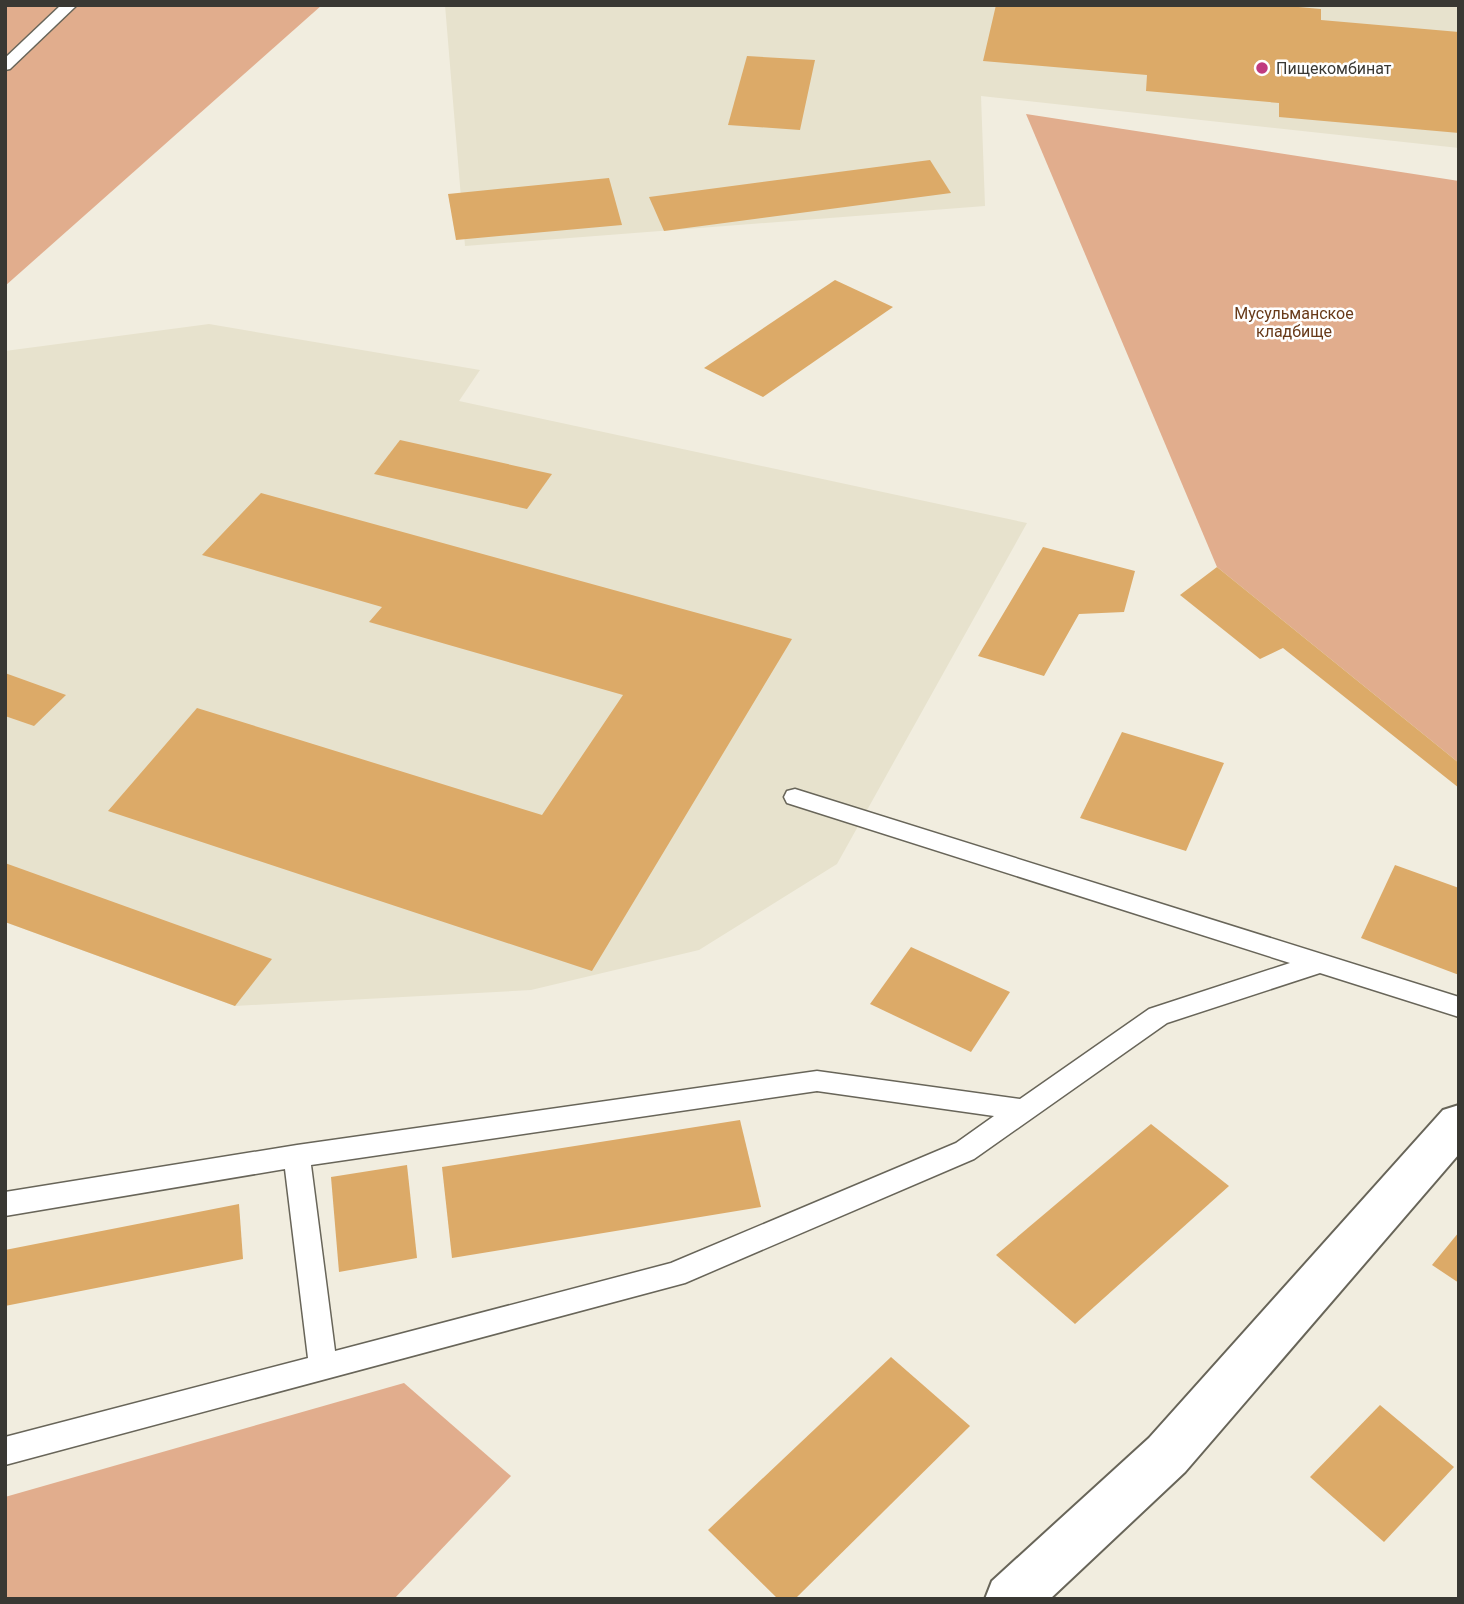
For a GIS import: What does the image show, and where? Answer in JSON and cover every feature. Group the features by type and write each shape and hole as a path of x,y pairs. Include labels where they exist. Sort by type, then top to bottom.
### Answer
{"street":[{"path":"1011,1599 1167,1455 1459,1122"}],"lane":[{"path":"5,66 70,5"},
{"path":"794,797 1459,1007"},
{"path":"5,1451 675,1274 965,1151 1158,1016 1320,963"},
{"path":"5,1204 297,1156 817,1081 1024,1110"},
{"path":"297,1156 323,1366"}],"shaded area":[{"path":"445,5 1459,5 1459,148 981,96 985,206 465,246"},
{"path":"209,324 480,370 459,401 1027,523 837,864 699,950 531,990 235,1006 5,922 5,351"}],"green space":[{"path":"5,5 322,5 5,286"},
{"name":"Мусульманское кладбище","path":"1026,114 1459,181 1459,763 1217,567"},
{"path":"404,1383 511,1476 394,1599 5,1599 5,1497"}],"building":[{"name":"Пищекомбинат","path":"996,5 1276,5 1321,9 1321,20 1459,32 1459,133 1279,117 1279,103 1146,91 1147,75 983,61"},
{"path":"747,56 815,60 800,130 728,125"},
{"path":"930,160 951,193 664,231 649,197"},
{"path":"609,178 622,225 456,240 448,194"},
{"path":"835,280 893,307 763,397 704,368"},
{"path":"400,440 552,474 527,509 374,474"},
{"path":"261,493 792,639 592,971 108,811 197,708 542,815 623,695 369,622 382,607 202,555"},
{"path":"1043,547 1135,571 1124,612 1079,614 1044,676 978,656"},
{"path":"1217,567 1459,763 1459,788 1283,648 1260,659 1180,595"},
{"path":"5,673 66,695 34,726 5,716"},
{"path":"1122,732 1224,763 1186,851 1080,818"},
{"path":"5,863 272,959 235,1006 5,922"},
{"path":"1395,865 1459,888 1459,975 1361,938"},
{"path":"911,947 1010,992 971,1052 870,1004"},
{"path":"740,1120 761,1207 452,1258 442,1167"},
{"path":"1151,1124 1229,1186 1075,1324 996,1255"},
{"path":"407,1165 417,1258 339,1272 331,1177"},
{"path":"239,1204 243,1259 5,1306 5,1250"},
{"path":"1459,1232 1459,1283 1432,1265"},
{"path":"891,1357 970,1426 795,1599 778,1599 708,1530"},
{"path":"1380,1405 1454,1467 1384,1542 1310,1477"}],"place":[{"name":"Пищекомбинат","path":"1262,68"}]}
